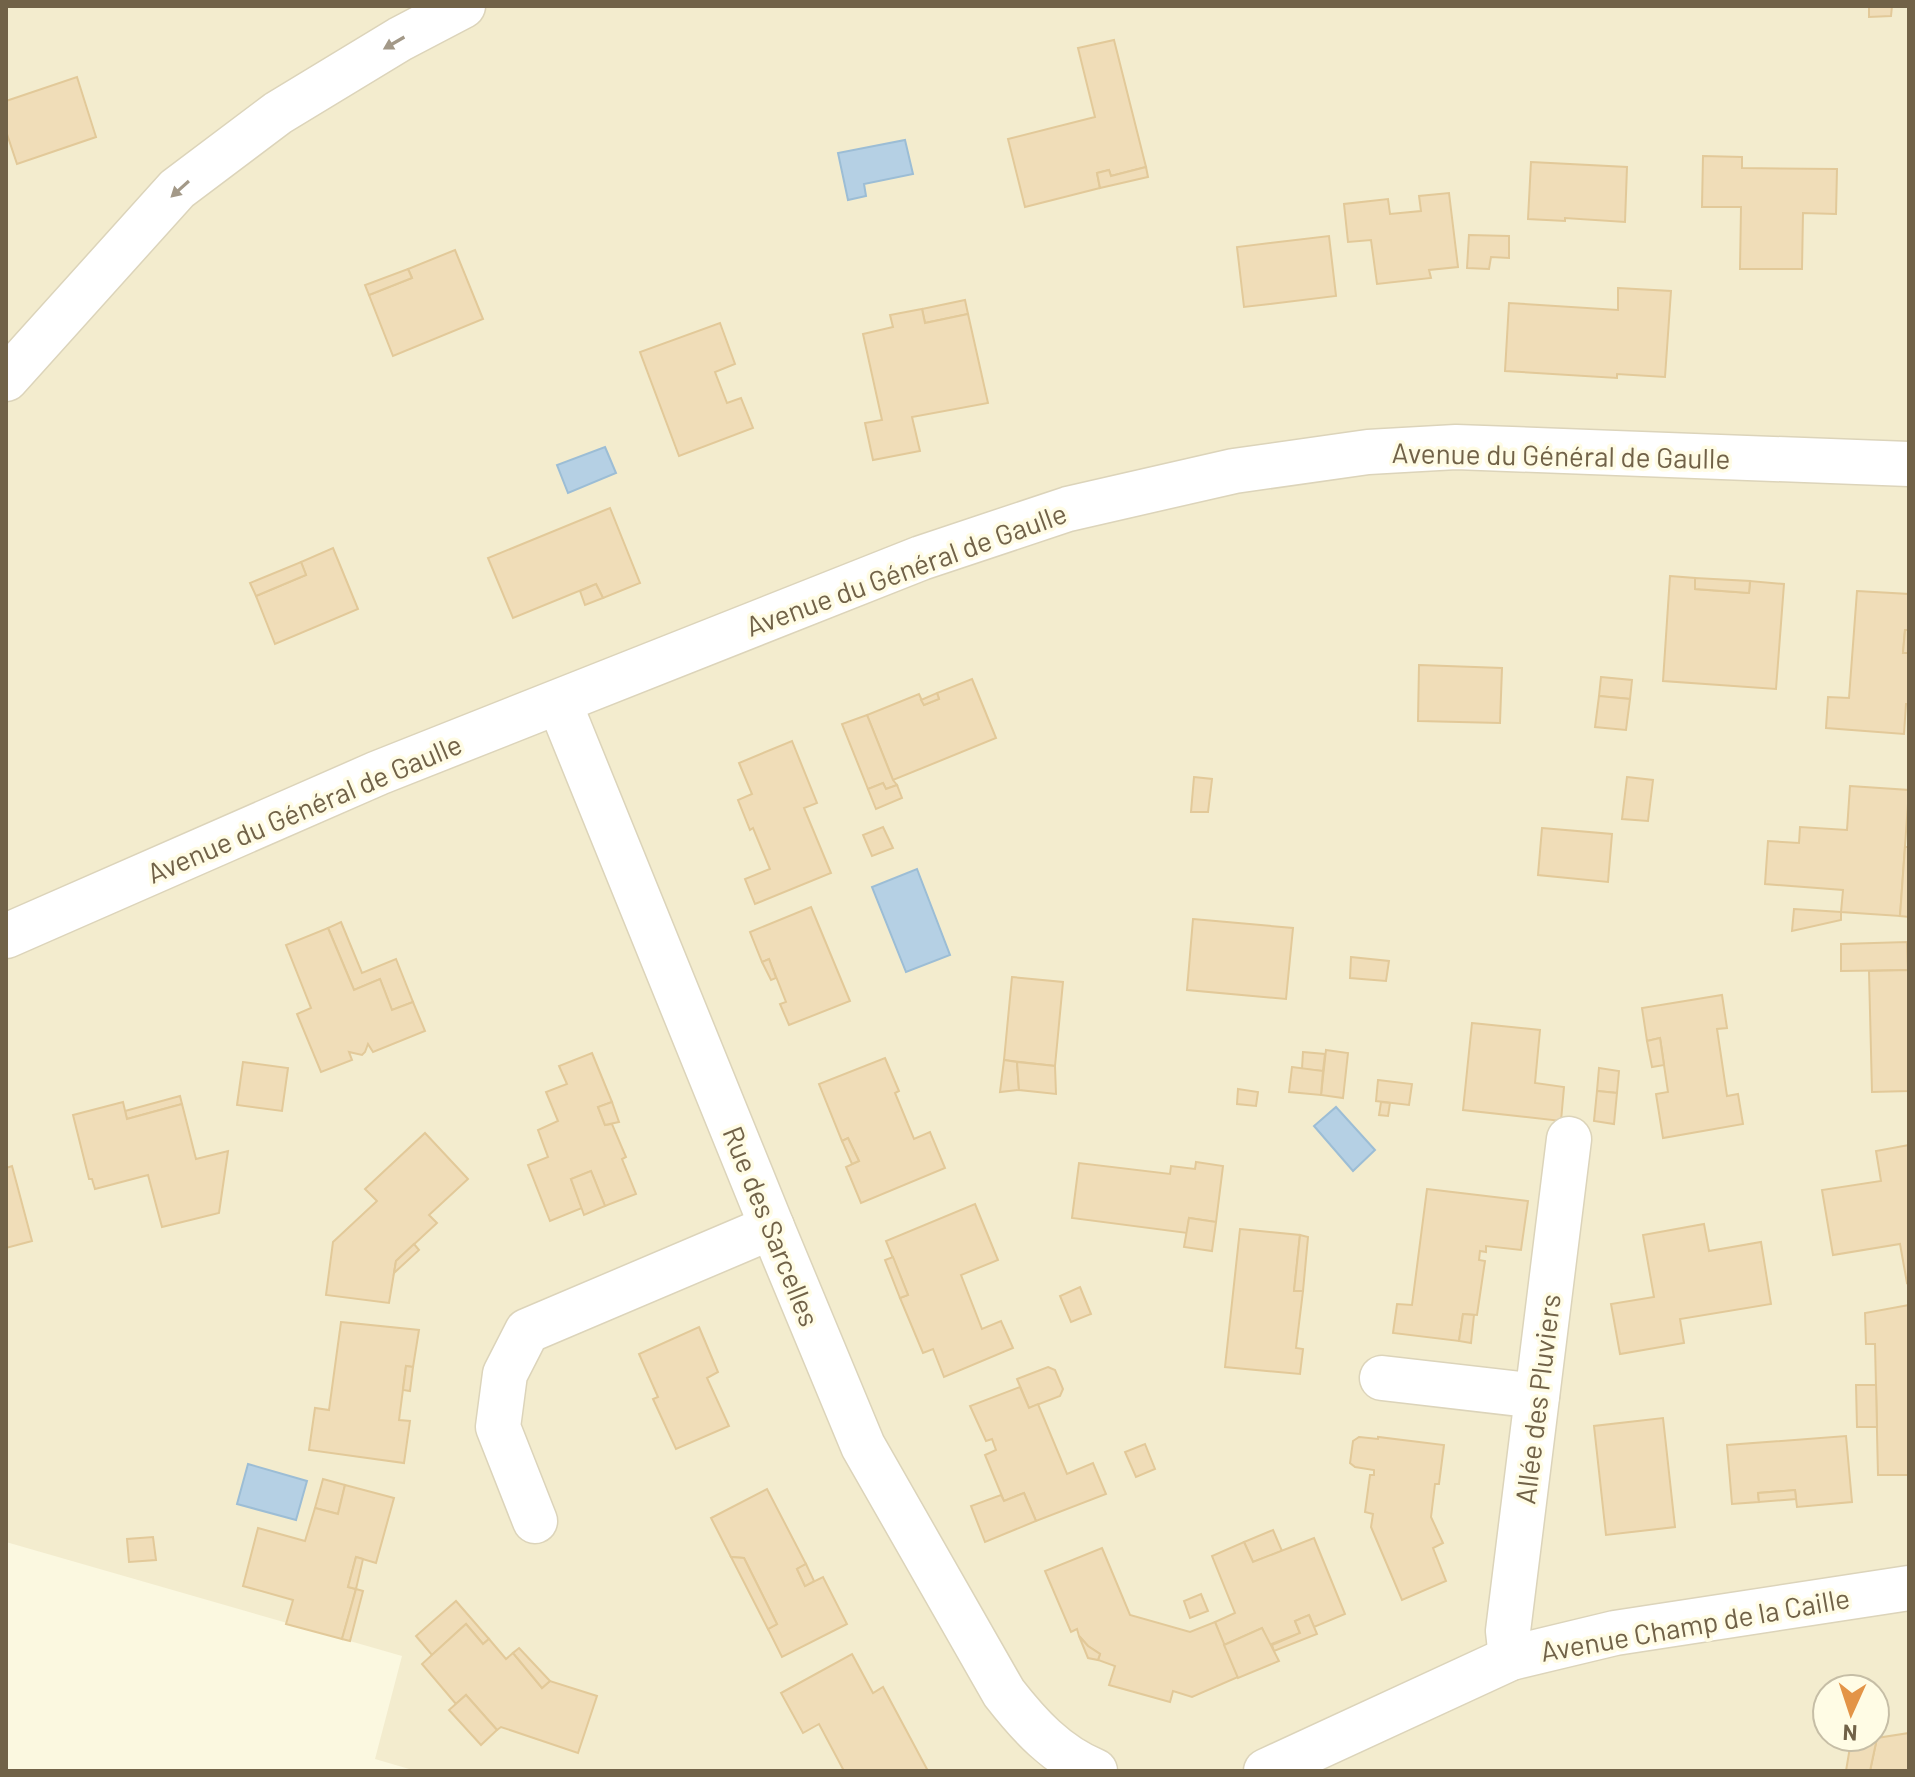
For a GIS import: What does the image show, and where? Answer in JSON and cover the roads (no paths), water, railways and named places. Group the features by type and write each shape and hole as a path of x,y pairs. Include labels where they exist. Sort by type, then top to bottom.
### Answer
{"street":[{"path":"6,379 177,189 278,113 400,39 463,6"},
{"name":"Avenue du Général de Gaulle","path":"6,936 378,773 921,558 1068,509 1234,471 1368,452 1456,447 1909,464"},
{"name":"Rue des Sarcelles","path":"559,702 863,1446 1004,1693 1031,1726 1074,1762 1095,1771"},
{"name":"Allée des Pluviers","path":"1511,1658 1508,1631 1569,1139"},
{"path":"535,1521 498,1427 505,1374 527,1331 772,1227"},
{"path":"1382,1378 1537,1396"},
{"name":"Avenue Champ de la Caille","path":"1266,1771 1511,1658 1615,1633 1909,1588"}],"water":[{"path":"905,140 913,174 864,184 866,196 848,200 838,153"},
{"path":"605,447 616,473 568,493 557,465"},
{"path":"917,869 950,955 906,972 872,887"},
{"path":"1336,1107 1375,1150 1353,1171 1314,1126"},
{"path":"248,1464 307,1481 296,1520 237,1504"}]}
